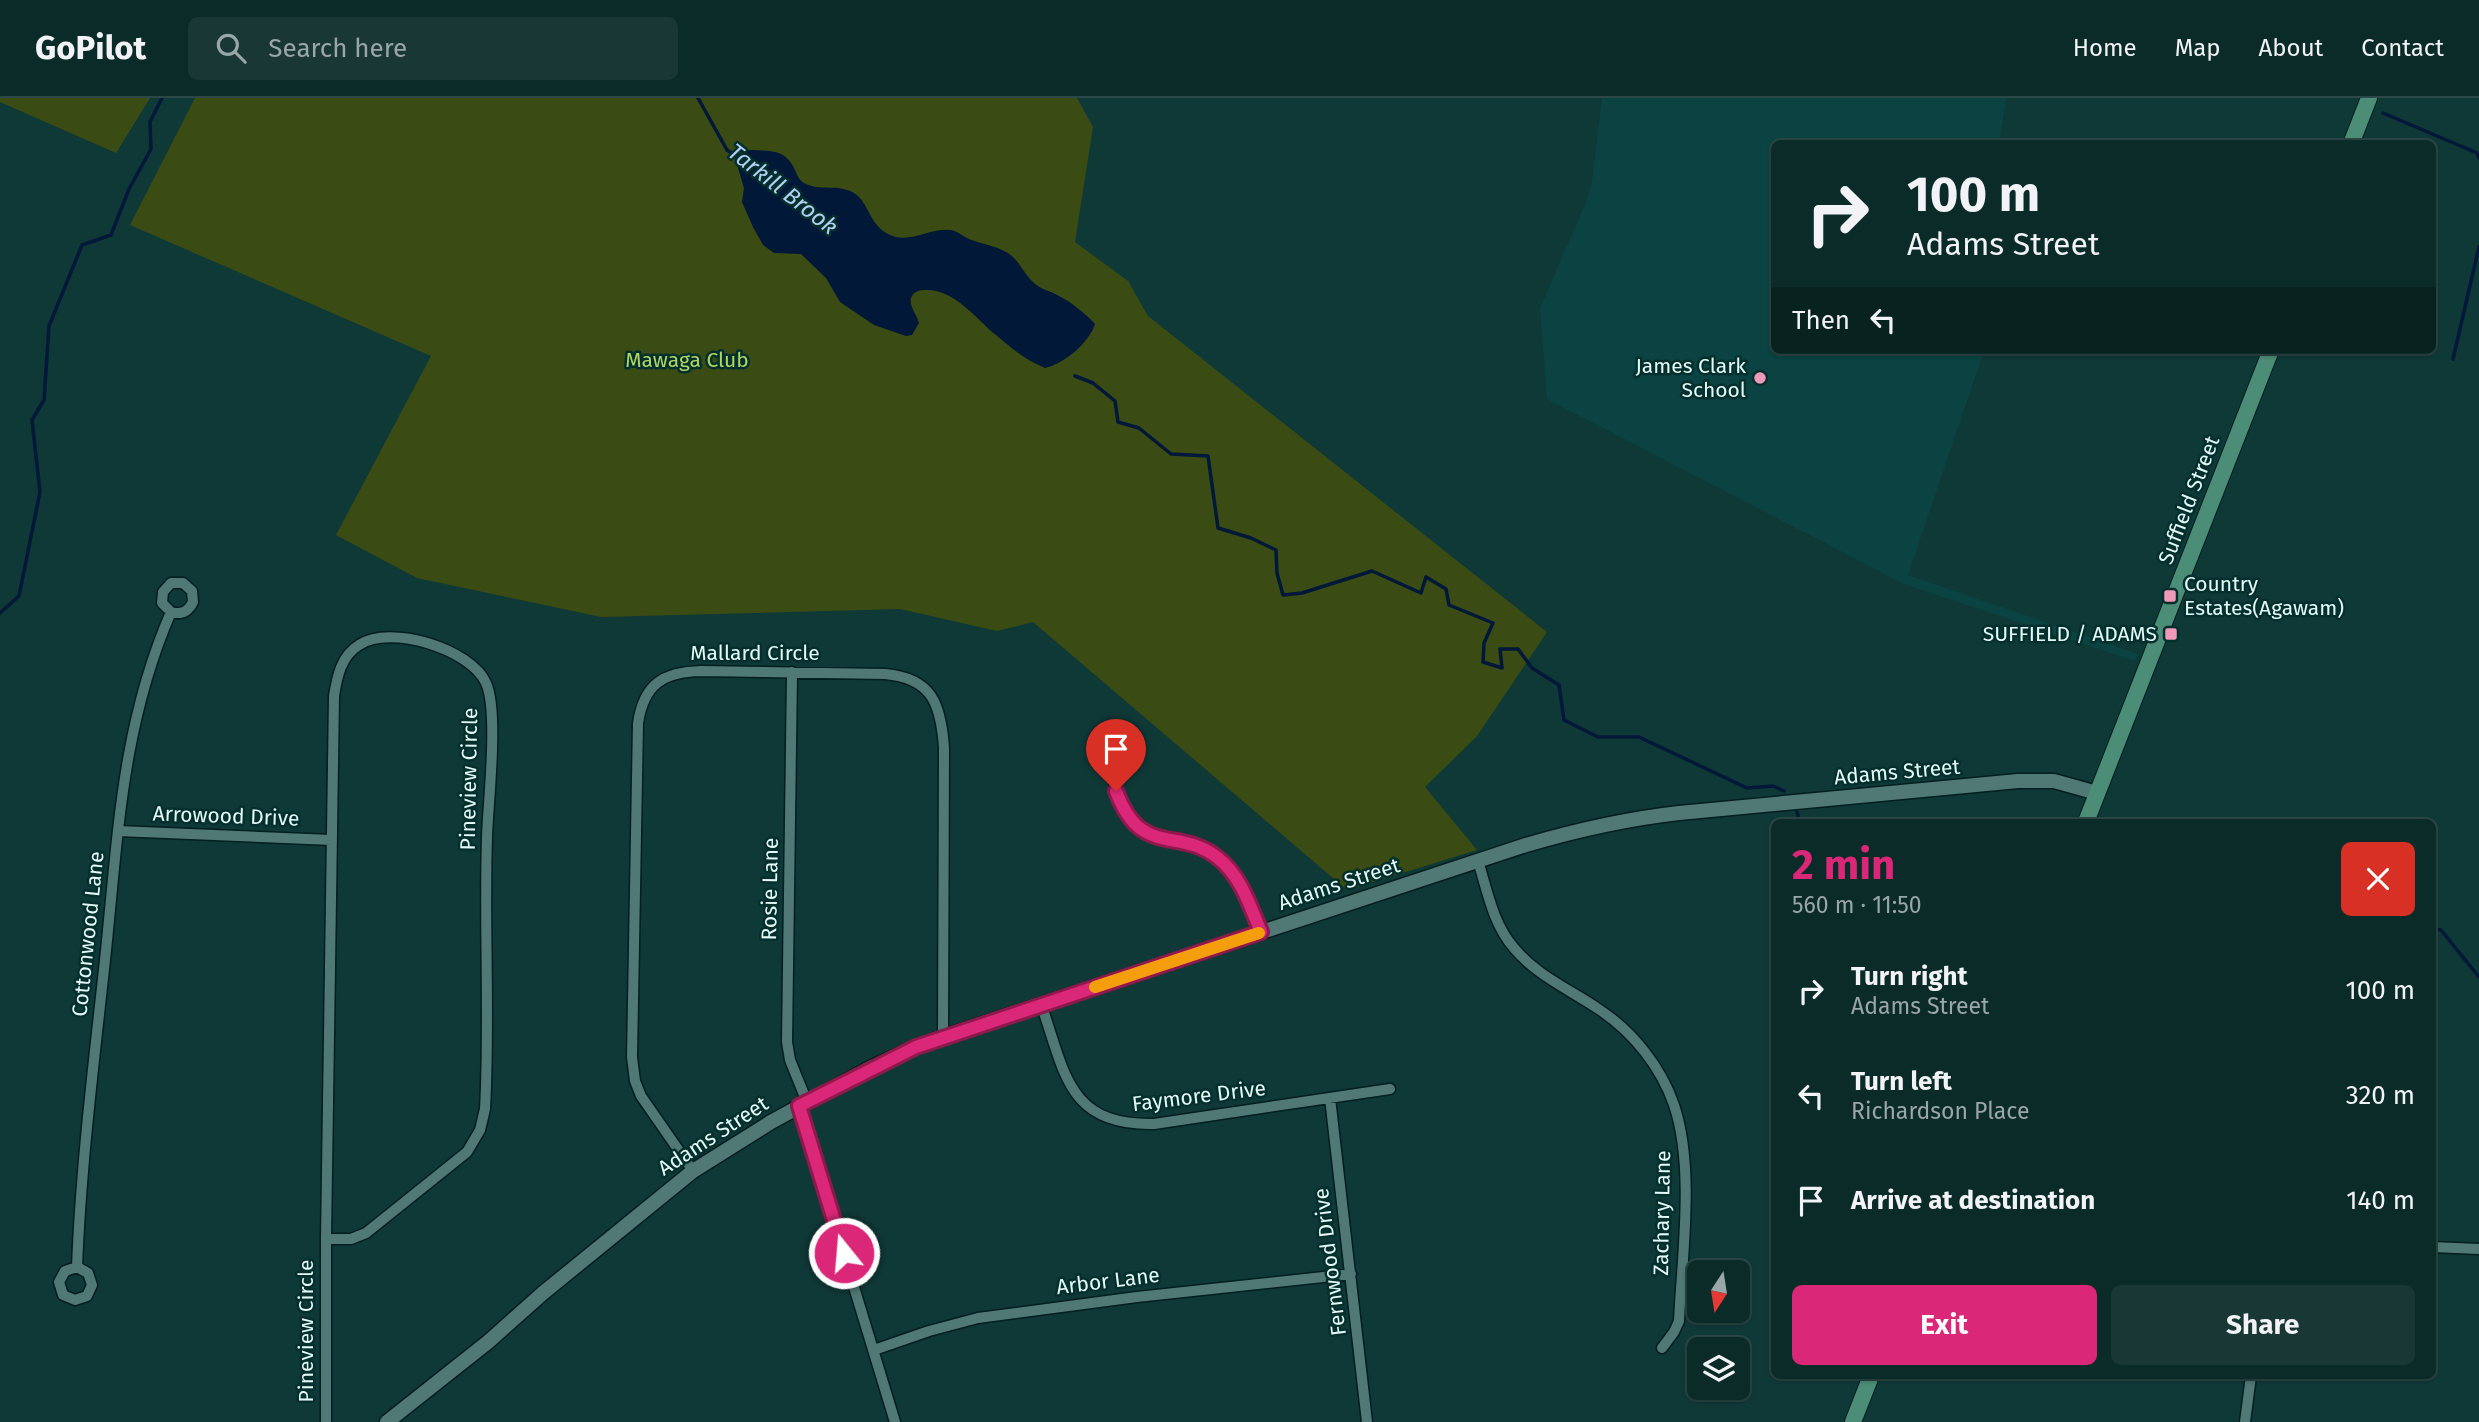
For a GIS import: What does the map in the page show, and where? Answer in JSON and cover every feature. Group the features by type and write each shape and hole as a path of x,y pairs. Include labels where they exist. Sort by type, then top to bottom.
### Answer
{"main road":[{"path":"2353,140 2369,98"},
{"name":"Suffield Street","path":"2087,819 2269,354"},
{"path":"1853,1422 1870,1379"}],"street":[{"name":"Cottonwood Lane","path":"77,1267 83,1163 126,767 137,710 153,654 171,612"},
{"name":"Pineview Circle","path":"326,1239 351,1239 379,1225 467,1152 480,1130 483,1118 486,1078 487,838 491,712 486,683 464,659 422,642 392,637 360,643 346,658 338,674 334,696 326,1239 326,1422"},
{"name":"Mallard Circle","path":"693,1171 643,1101 633,1071 637,744 640,713 643,700 650,689 676,673 701,671 885,674 902,676 922,685 931,694 937,705 944,748 943,1037"},
{"name":"Rosie Lane","path":"792,672 787,1042 895,1422"},
{"path":"1113,770 1120,802 1133,822 1158,838 1198,847 1220,859 1237,877 1261,932"},
{"name":"Adams Street","path":"387,1422 488,1342 543,1293 693,1171 803,1104 872,1067 943,1037 1584,828 1679,813 2018,781 2054,781 2097,793"},
{"name":"Arrowood Drive","path":"118,831 332,840"},
{"name":"Zachary Lane","path":"1478,861 1497,922 1515,950 1540,972 1620,1026 1653,1063 1674,1104 1686,1170 1677,1327 1662,1348"},
{"name":"Faymore Drive","path":"1041,1004 1072,1088 1087,1108 1107,1120 1126,1124 1154,1124 1390,1089"},
{"name":"Fernwood Drive","path":"1330,1098 1367,1422"},
{"path":"2436,1247 2479,1249"},
{"name":"Arbor Lane","path":"874,1350 978,1318 1351,1274"},
{"path":"2245,1422 2251,1379"}],"shaded area":[{"name":"James Clark School","path":"1602,98 2006,98 1999,140 1771,140 1771,354 1976,354 1982,357 1908,575 2138,654 2135,661 1904,584 1547,399 1540,308 1587,200 1592,181"}],"green space":[{"path":"0,98 150,98 116,153 0,102"},
{"name":"Mawaga Club","path":"195,98 1077,98 1093,127 1075,242 1128,281 1148,316 1547,632 1477,736 1425,787 1477,850 1347,890 1033,622 997,631 900,609 601,617 417,578 336,535 431,356 130,225"}],"water":[{"path":"751,150 771,151 787,158 797,176 810,186 841,188 854,193 888,234 903,238 950,230 1003,250 1013,257 1034,283 1086,315 1095,324 1092,331 1075,352 1045,368 1013,349 963,305 935,291 920,290 912,296 911,304 919,323 912,335 906,336 874,325 840,302 826,278 801,254 774,253 763,245 742,202 744,188 736,161 738,155"}],"waterway":[{"path":"0,613 19,596 40,492 32,420 44,400 49,326 82,245 111,235 129,189 151,149 150,122 162,98"},
{"name":"Tarkill Brook","path":"698,98 727,150 741,160"},
{"path":"2383,113 2477,153 2479,158"},
{"path":"2453,359 2479,247"},
{"name":"Tarkill Brook","path":"1075,376 1093,383 1115,401 1118,422 1139,428 1171,454 1208,456 1218,528 1251,538 1276,550 1277,573 1283,595 1302,593 1372,571 1421,593 1426,577 1446,589 1449,605 1493,623 1484,643 1483,662 1502,668 1500,649 1518,649 1532,668 1559,685 1564,720 1598,737 1639,737 1747,788 1773,786 1784,791"},
{"name":"Tarkill Brook","path":"1797,812 1799,819"},
{"name":"Tarkill Brook","path":"2436,929 2441,930 2479,977"}],"slow traffic":[{"path":"1095,987 1259,933"}],"place":[{"name":"James Clark School","path":"1760,378"},
{"name":"Country Estates(Agawam)","path":"2170,596"},
{"name":"SUFFIELD / ADAMS","path":"2171,634"}],"route":[{"path":"844,1253 799,1106 916,1047 1261,932 1237,877 1220,859 1206,850 1145,832 1124,811 1116,791"}]}
